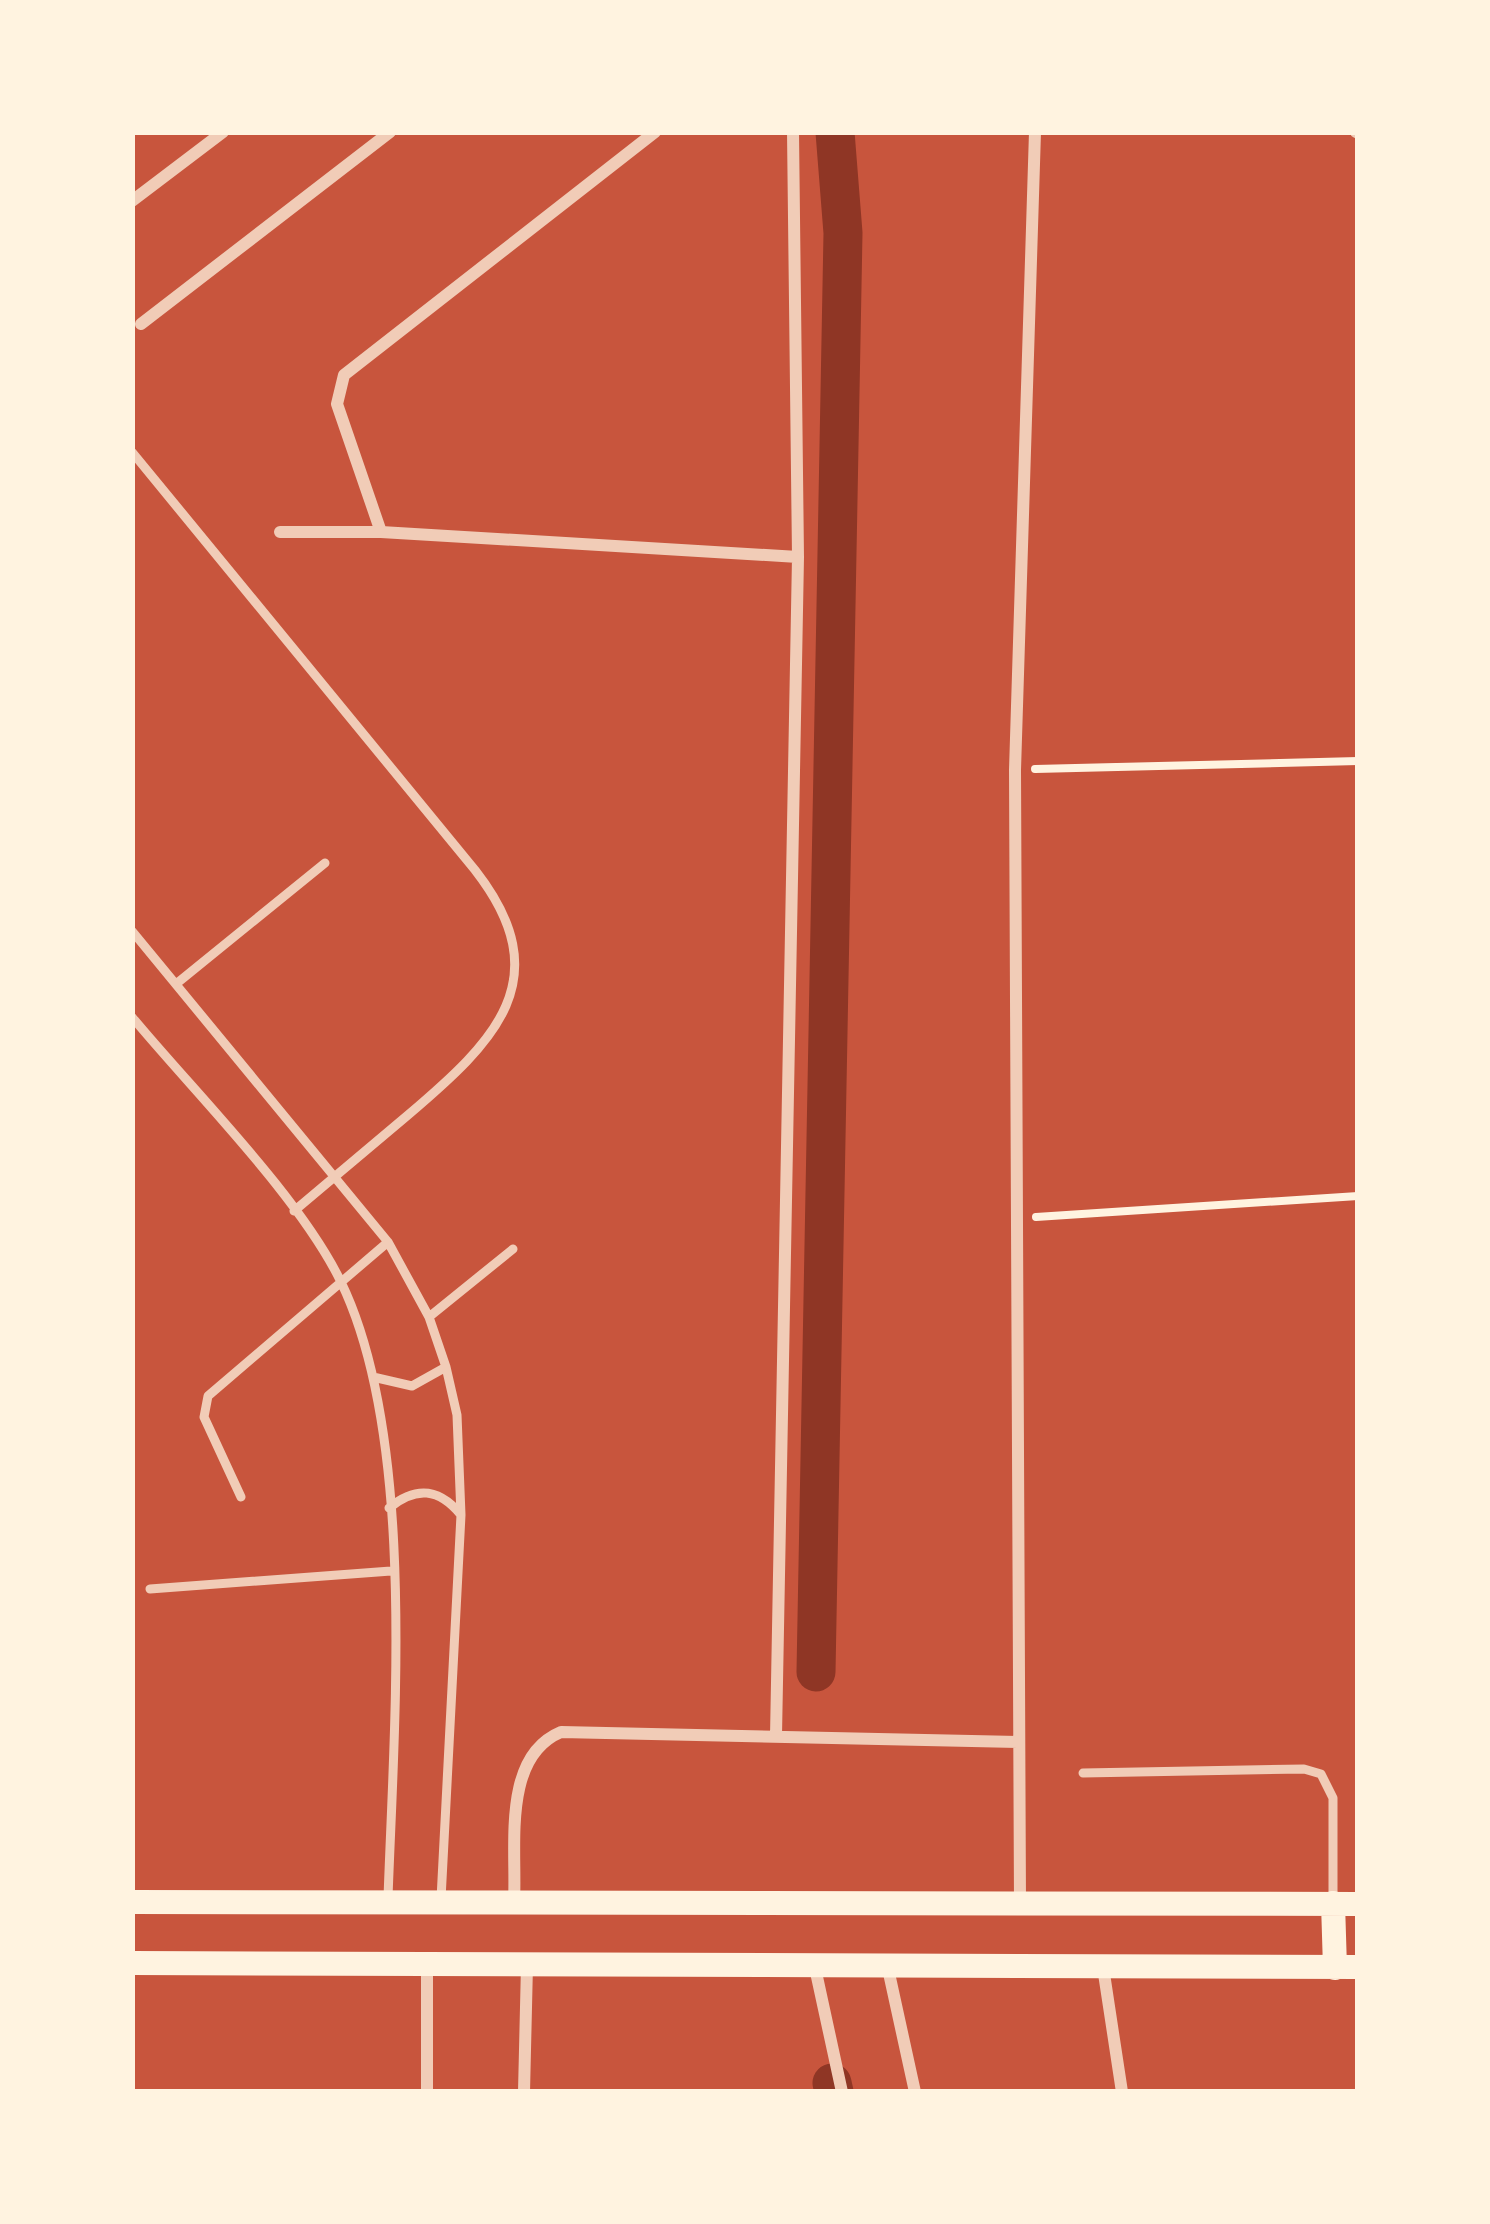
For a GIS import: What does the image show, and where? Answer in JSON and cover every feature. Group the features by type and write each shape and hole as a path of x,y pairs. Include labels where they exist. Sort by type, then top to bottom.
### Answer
{"main road":[{"path":"132,1902 1346,1904 1347,1967 132,1963"}],"street":[{"path":"132,201 223,132"},
{"path":"141,324 390,132"},
{"path":"381,532 337,404 344,375 655,132"},
{"path":"776,1736 798,557 793,132"},
{"path":"1020,1906 1015,770 1035,132"},
{"path":"280,532 381,532 798,557"},
{"path":"514,1905 523,1769 550,1737 573,1731 1019,1742"},
{"path":"814,1962 842,2092"},
{"path":"887,1963 915,2092"},
{"path":"524,2092 527,1965"},
{"path":"1103,1965 1122,2092"},
{"path":"427,2092 428,1966"}],"lane":[{"path":"132,452 501,903 514,942 514,984 500,1024 476,1058 294,1211"},
{"path":"176,984 326,863"},
{"path":"132,931 388,1242 429,1317 446,1367 459,1432 461,1515 441,1905"},
{"path":"134,1024 294,1211 341,1281 373,1376 389,1508 395,1696 388,1905"},
{"path":"242,1497 204,1418 208,1396 388,1242"},
{"path":"429,1317 513,1249"},
{"path":"373,1376 412,1386 446,1367"},
{"path":"389,1508 406,1495 427,1491 448,1498 461,1515"},
{"path":"150,1589 391,1571"},
{"path":"1083,1774 1304,1769 1321,1774 1333,1798 1346,1904"}],"path":[{"path":"1015,770 1358,761"},
{"path":"1017,1218 1358,1196"}],"waterway":[{"path":"816,1672 843,233 835,132"},
{"path":"832,2083 834,2092"}]}
